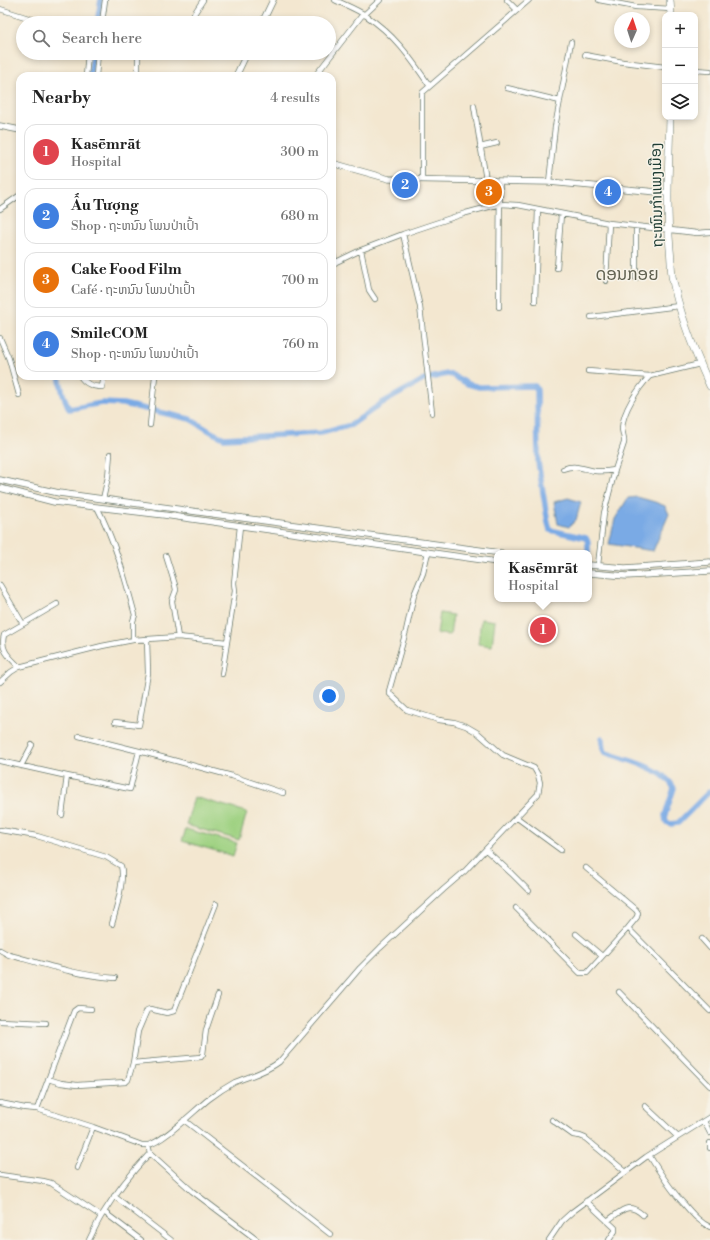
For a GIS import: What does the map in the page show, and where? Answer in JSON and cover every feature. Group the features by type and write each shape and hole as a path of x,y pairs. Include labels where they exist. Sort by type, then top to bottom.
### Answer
{"main road":[{"path":"670,0 671,12"},
{"name":"ຖະໜົນກຳແພງເມືອງ","path":"670,120 668,230 672,275 679,306 700,364 710,386"}],"street":[{"path":"103,16 105,0"},
{"path":"194,14 203,0"},
{"path":"265,16 273,0"},
{"path":"335,0 364,14 386,31 406,52 429,85"},
{"path":"336,49 364,14 380,0"},
{"path":"507,0 517,10"},
{"path":"422,179 422,93 429,85 529,0"},
{"path":"599,0 671,12"},
{"path":"0,9 22,16"},
{"path":"548,182 560,101 571,42"},
{"path":"584,55 662,67"},
{"path":"86,72 87,60"},
{"path":"96,72 97,60"},
{"path":"138,60 138,72"},
{"path":"238,72 244,60"},
{"path":"318,72 328,60"},
{"path":"698,70 710,71"},
{"path":"507,88 560,101"},
{"path":"474,106 486,180"},
{"path":"0,126 16,129"},
{"path":"480,147 497,143"},
{"path":"336,164 389,179 548,182 668,193"},
{"path":"500,181 500,307"},
{"path":"0,209 16,198"},
{"path":"336,262 361,250 403,234 466,213 500,204 518,205 609,223 697,233 710,232"},
{"path":"535,301 538,209"},
{"path":"557,268 561,214"},
{"path":"606,281 609,223"},
{"path":"636,226 636,278"},
{"path":"403,234 420,307 432,413"},
{"path":"361,250 369,290 375,299"},
{"path":"591,317 679,306"},
{"path":"0,338 9,359 19,395"},
{"path":"588,371 650,376 700,364"},
{"path":"598,565 604,513 615,470 624,443 622,427 627,412 643,383 650,376"},
{"path":"83,380 94,387 102,388 103,380"},
{"path":"150,425 155,380"},
{"path":"103,499 108,477 110,454"},
{"path":"563,469 568,467 580,467 596,471 615,470"},
{"path":"0,480 59,493 494,552"},
{"path":"0,488 54,502 494,562"},
{"path":"97,507 109,531 119,558 135,615 133,621 133,640"},
{"path":"222,674 235,591 234,584 240,526"},
{"path":"0,1103 37,1109 142,1145 154,1143 220,1091 234,1083 271,1068 279,1062 360,968 444,889 466,872 538,794 540,783 534,768 503,755 478,733 466,726 406,710 388,691 406,632 414,595 428,552"},
{"path":"166,556 176,590 172,601 178,637"},
{"path":"592,564 625,568 710,562"},
{"path":"592,573 626,576 710,571"},
{"path":"0,585 23,624"},
{"path":"19,667 4,650 2,642 4,635 57,604"},
{"path":"0,682 19,667 102,646 133,640 178,637 227,642"},
{"path":"115,722 139,725 148,673 147,639"},
{"path":"79,736 232,776 283,793"},
{"path":"20,766 32,745"},
{"path":"0,761 130,789 139,751"},
{"path":"62,815 67,776"},
{"path":"516,817 561,850"},
{"path":"0,830 38,836 106,857 121,866 122,872 116,910 112,924"},
{"path":"486,850 529,891"},
{"path":"516,908 580,973 587,973 628,928 637,917 638,913 586,868"},
{"path":"48,1079 77,1086 126,1082 128,1080 133,1063 138,1031 146,1010 150,1009 167,1013 174,1011 216,904"},
{"path":"628,928 710,1011"},
{"path":"576,934 602,956"},
{"path":"702,939 710,948"},
{"path":"0,950 17,958 96,977 115,978"},
{"path":"618,992 710,1086"},
{"path":"133,1063 201,1057 203,1054 206,1030 218,996"},
{"path":"37,1109 74,1011 78,1008 90,1009"},
{"path":"0,1021 46,1023"},
{"path":"645,1106 678,1137"},
{"path":"549,1240 562,1221 586,1201 649,1155 710,1117"},
{"path":"184,1120 330,1234"},
{"path":"552,1120 573,1135 586,1138 626,1172"},
{"path":"704,1121 710,1133"},
{"path":"77,1168 93,1127"},
{"path":"710,1143 710,1148"},
{"path":"148,1145 150,1153 192,1191 257,1240"},
{"path":"89,1240 102,1214 114,1196 150,1153"},
{"path":"649,1155 679,1199 695,1217 710,1227"},
{"path":"0,1175 51,1183 141,1240"},
{"path":"114,1196 171,1240"},
{"path":"586,1201 615,1230 609,1240"},
{"path":"607,1221 626,1207 637,1209 643,1215"}],"green space":[{"path":"440,613 453,615 450,635 437,634"},
{"path":"481,619 495,621 492,646 478,644"},
{"path":"194,797 247,812 239,840 186,825"},
{"path":"186,829 237,843 233,856 182,841"}],"water":[{"path":"637,497 665,506 669,514 653,551 609,544 615,519 628,498"},
{"path":"568,498 581,502 576,520 569,527 558,524 554,502"}],"waterway":[{"path":"98,16 101,0"},
{"path":"91,72 92,60"},
{"path":"430,378 447,374 452,375 468,384 479,387 535,386 537,390 538,462 550,530 586,538 588,542 588,550"},
{"path":"60,380 63,394 69,409 102,403 123,404 190,419 224,438 321,433 351,425 382,403 425,379"},
{"path":"602,738 603,750 606,753 638,763 663,775 669,781 674,788 665,815 666,822 671,824 678,823 710,791"}],"place":[{"name":"Ấu Tượng","path":"405,185"},
{"name":"Cake Food Film","path":"489,192"},
{"name":"SmileCOM","path":"608,192"},
{"name":"Kasēmrāt","path":"543,630"}],"district":[{"name":"ດອນກອຍ","path":"627,275"}]}
